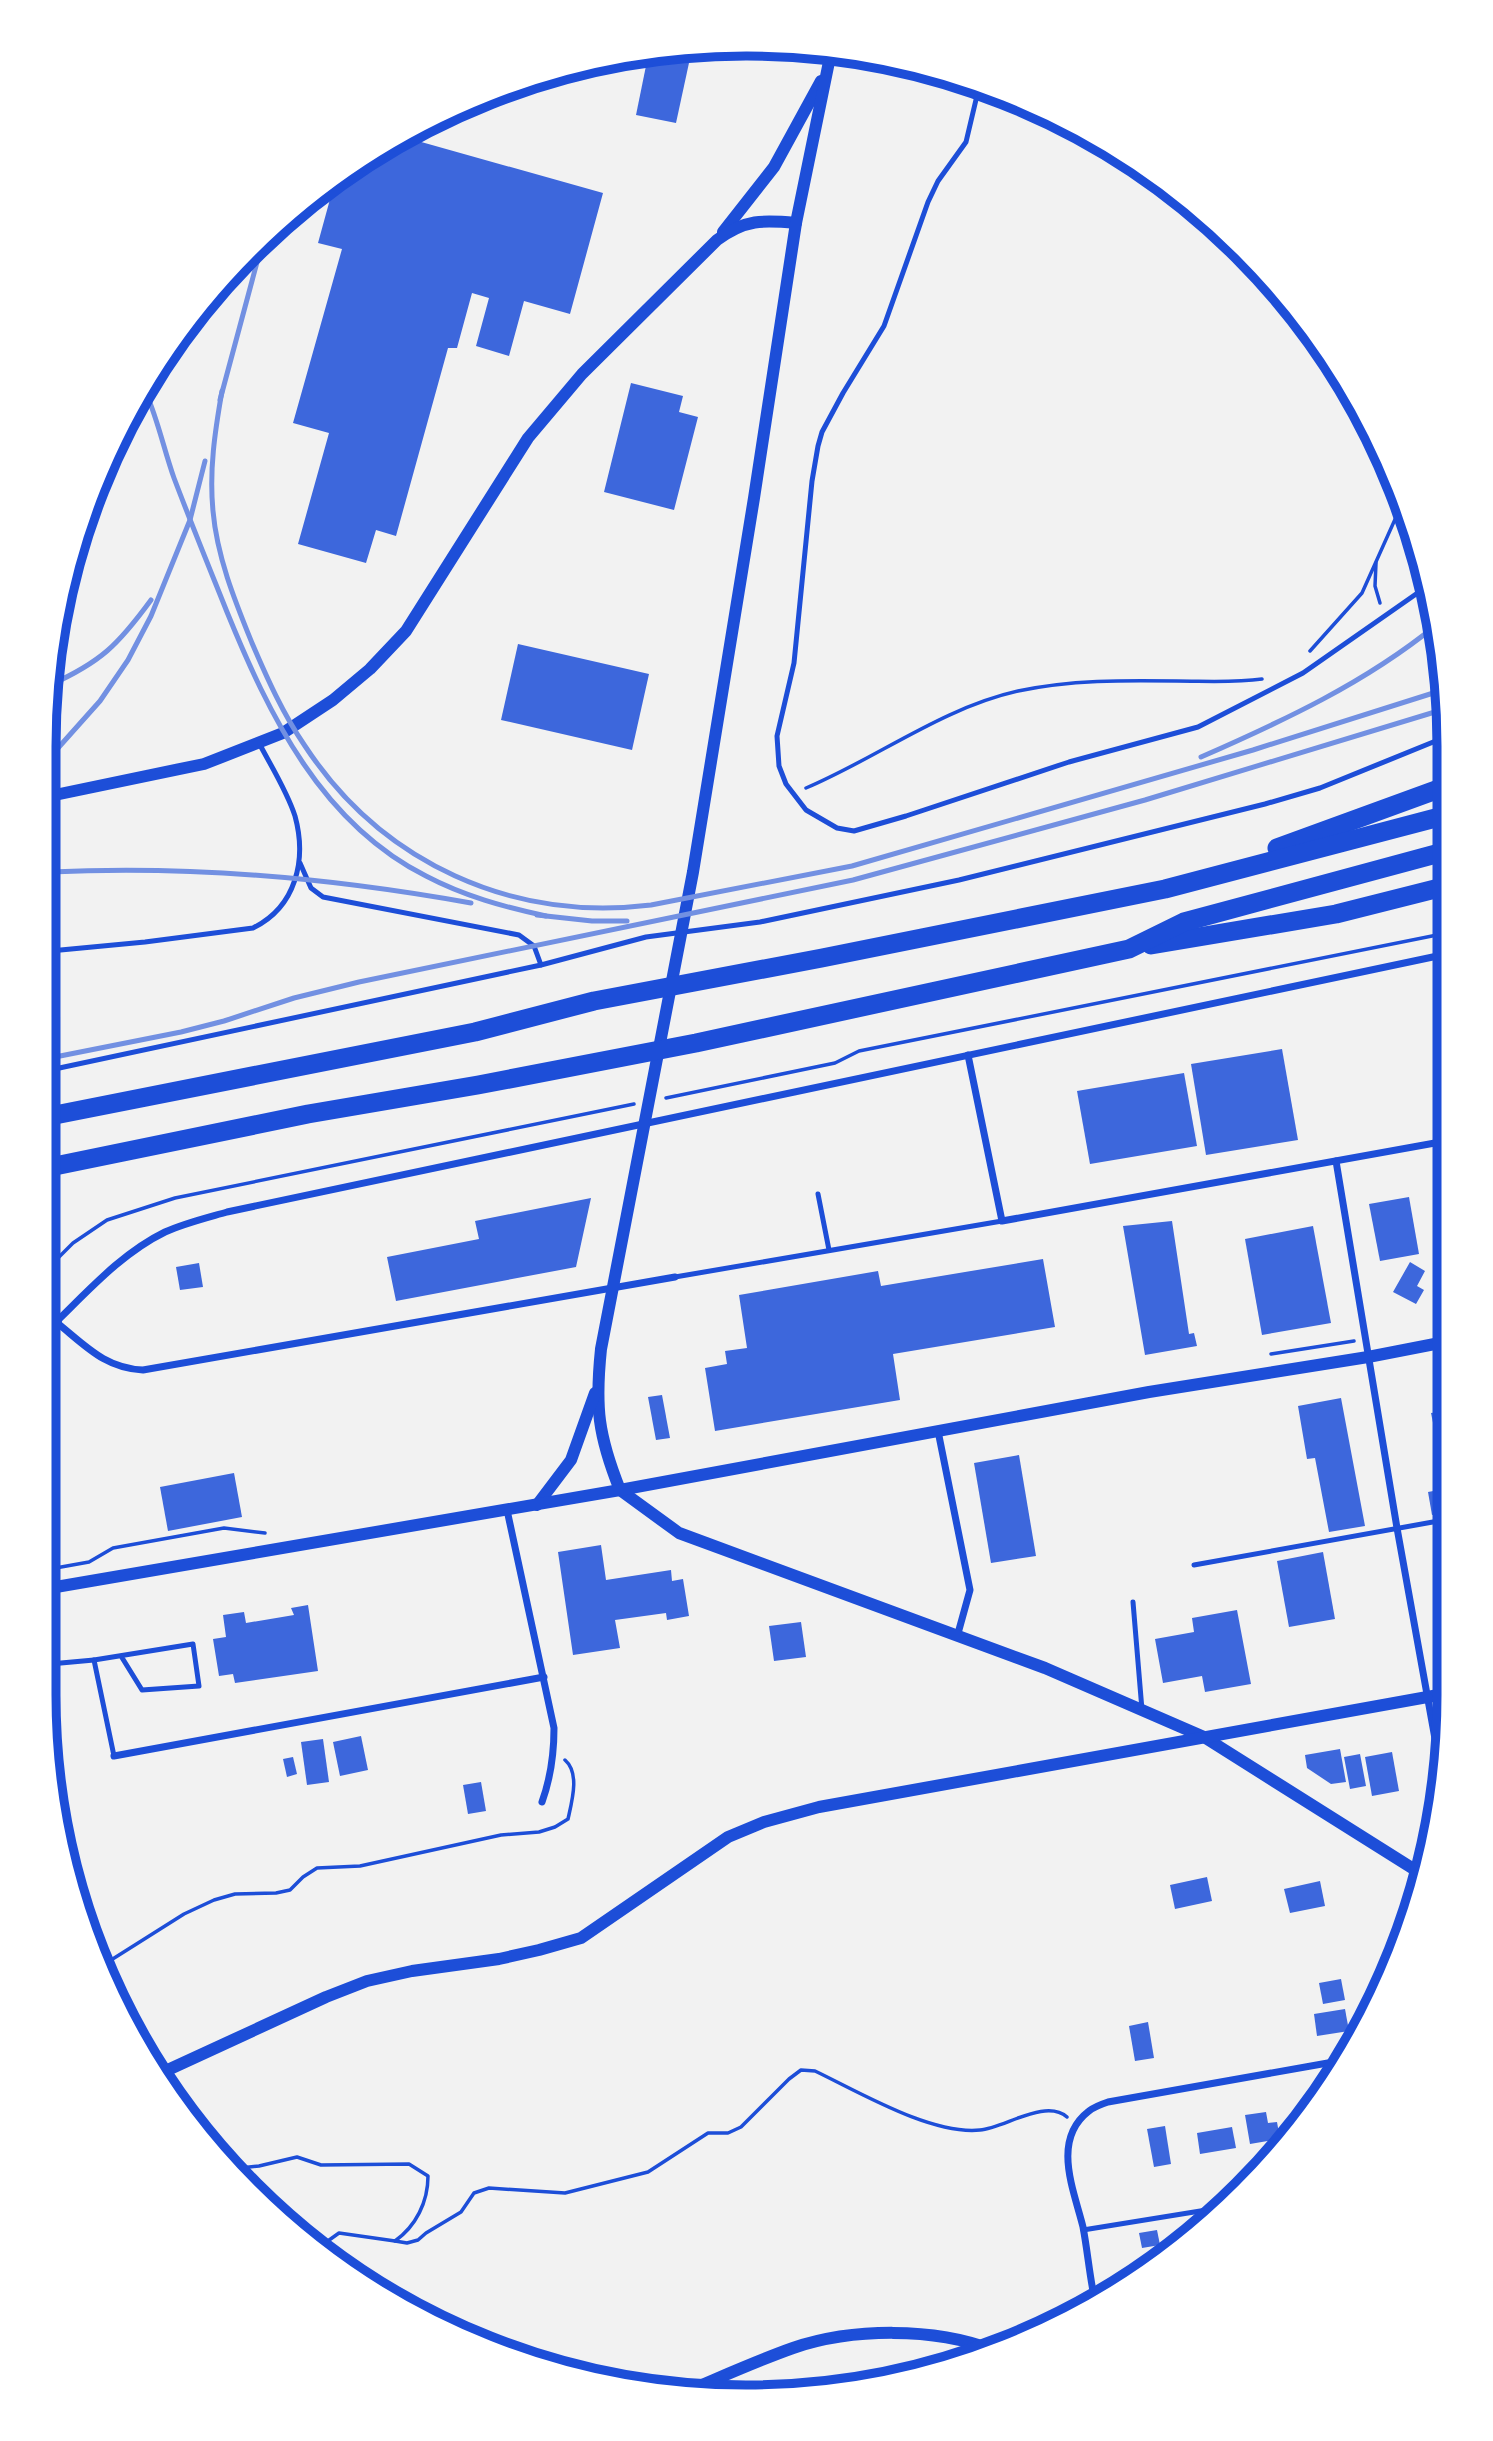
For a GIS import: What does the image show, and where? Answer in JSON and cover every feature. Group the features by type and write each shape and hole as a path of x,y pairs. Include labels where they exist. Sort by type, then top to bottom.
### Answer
{"highway":[{"path":"1165,889 1437,790"},
{"path":"56,1115 475,1032 594,1001 1165,889 1437,818"},
{"path":"1129,949 1184,922 1437,853"},
{"path":"56,1166 308,1114 696,1043 1129,949 1336,914 1437,889"}],"street":[{"path":"829,61 796,223 693,872 601,1349 597,1386 598,1420 607,1455 620,1490 679,1533 1045,1668 1203,1737 1414,1869"},
{"path":"56,795 204,764 258,743 294,728 370,669 406,631 528,438 582,374 717,240 774,167 828,68"},
{"path":"717,240 739,225 757,221 796,223"},
{"path":"56,1321 135,1250 185,1224 268,1202 1437,956"},
{"path":"968,1055 1002,1221 1437,1143"},
{"path":"1336,1161 1436,1743"},
{"path":"56,1326 105,1361 123,1369 143,1370 675,1277"},
{"path":"56,1587 537,1505 1149,1392 1437,1344"},
{"path":"537,1505 572,1460 597,1386"},
{"path":"938,1431 970,1590 957,1637"},
{"path":"508,1510 554,1728 551,1777 542,1802"},
{"path":"114,1756 544,1677"},
{"path":"167,2070 326,1997 367,1981 412,1971 499,1959 581,1938 728,1837 764,1822 819,1807 1437,1695"},
{"path":"1093,2291 1083,2230 1066,2159 1069,2141 1076,2126 1089,2111 1108,2102 1330,2063"},
{"path":"705,2384 793,2348 838,2337 883,2332 978,2344"}],"lane":[{"path":"977,96 966,142 938,181 928,202 884,326 843,393 822,432 818,446 812,481 794,663 777,736 779,766 786,784 806,810 837,828 854,831 1069,762 1198,727 1303,673 1419,592"},
{"path":"56,1069 541,965 646,937 760,922 959,880 1320,788 1437,741"},
{"path":"56,950 253,928 265,922 285,903 294,885 300,863 299,836 294,815 258,743"},
{"path":"300,863 312,888 323,897 519,935 534,946 541,965"},
{"path":"818,1194 829,1250"},
{"path":"675,1277 1002,1221"},
{"path":"1194,1565 1437,1521"},
{"path":"1133,1602 1142,1710"},
{"path":"56,1663 192,1644 199,1686 142,1690 121,1656"},
{"path":"94,1660 114,1756"},
{"path":"1083,2230 1206,2210"}],"path":[{"path":"1309,652 1362,593 1397,516"},
{"path":"1376,561 1375,586 1381,607 1409,599"},
{"path":"793,793 835,776 972,704 1019,691 1108,680 1226,682 1261,679 1270,675"},
{"path":"660,1099 835,1063 859,1051 1437,935"},
{"path":"56,1260 73,1243 107,1220 175,1198 647,1102"},
{"path":"1261,1356 1365,1339"},
{"path":"56,1568 89,1562 113,1548 224,1528 275,1532"},
{"path":"110,1961 184,1914 214,1900 235,1894 289,1890 317,1868 360,1867 427,1850 555,1827 568,1819 573,1782 572,1767 568,1760 554,1756"},
{"path":"326,2242 339,2233 407,2243 418,2240 461,2212 474,2193 489,2188 565,2193 648,2172 708,2133 728,2133 741,2127 801,2070 815,2071 890,2108 934,2126 980,2130 1042,2111 1061,2112 1076,2126"},
{"path":"244,2168 297,2157 321,2165 409,2164 428,2176 428,2190 420,2212 408,2232 395,2241"}],"building":[{"path":"690,58 676,123 636,115 646,64"},
{"path":"416,141 603,193 570,314 524,301 509,356 476,346 489,298 472,293 457,348 448,348 396,536 376,530 366,563 298,544 329,433 293,423 342,249 318,243 331,195 363,172"},
{"path":"631,383 683,396 679,412 698,417 674,510 604,492"},
{"path":"518,644 649,674 632,750 501,720"},
{"path":"1282,1049 1298,1140 1206,1155 1191,1064"},
{"path":"1184,1073 1197,1146 1090,1164 1077,1091"},
{"path":"1409,1197 1419,1254 1380,1261 1369,1204"},
{"path":"591,1198 576,1267 396,1301 387,1257 479,1239 475,1221"},
{"path":"1172,1221 1189,1334 1194,1333 1197,1346 1145,1355 1123,1226"},
{"path":"1313,1226 1331,1323 1262,1335 1245,1239"},
{"path":"1043,1259 1055,1327 893,1354 900,1400 715,1431 705,1368 727,1364 725,1351 747,1348 739,1295 878,1271 881,1286"},
{"path":"1410,1262 1425,1271 1417,1286 1424,1290 1416,1304 1393,1292"},
{"path":"199,1263 203,1287 180,1290 176,1267"},
{"path":"662,1395 670,1438 656,1440 648,1397"},
{"path":"1341,1398 1365,1526 1329,1532 1315,1458 1307,1459 1298,1406"},
{"path":"1437,1412 1437,1442 1431,1413"},
{"path":"1019,1455 1036,1556 991,1563 974,1463"},
{"path":"234,1473 242,1517 168,1531 160,1487"},
{"path":"1437,1490 1437,1514 1432,1515 1428,1492"},
{"path":"601,1545 606,1580 671,1570 672,1581 683,1579 689,1616 667,1620 666,1613 615,1620 620,1648 573,1655 558,1552"},
{"path":"1323,1552 1335,1619 1289,1627 1277,1561"},
{"path":"308,1605 318,1671 235,1683 233,1674 219,1676 213,1639 226,1637 223,1615 244,1612 246,1623 294,1615 291,1608"},
{"path":"1237,1610 1251,1684 1205,1692 1202,1676 1163,1683 1155,1639 1194,1632 1192,1618"},
{"path":"801,1622 806,1657 774,1661 769,1626"},
{"path":"361,1736 368,1770 340,1776 333,1742"},
{"path":"323,1739 329,1782 307,1785 301,1742"},
{"path":"1340,1749 1346,1782 1331,1784 1307,1768 1305,1755"},
{"path":"1392,1752 1399,1791 1372,1796 1365,1757"},
{"path":"1360,1754 1366,1786 1350,1789 1344,1757"},
{"path":"293,1757 297,1774 287,1777 283,1759"},
{"path":"481,1782 486,1811 468,1814 463,1785"},
{"path":"1207,1877 1212,1901 1175,1909 1170,1885"},
{"path":"1320,1881 1325,1906 1290,1913 1284,1889"},
{"path":"1341,1979 1345,2000 1323,2004 1319,1983"},
{"path":"1345,2009 1349,2031 1317,2036 1314,2014"},
{"path":"1148,2022 1154,2058 1135,2061 1129,2026"},
{"path":"1266,2112 1268,2123 1277,2122 1279,2134 1274,2140 1250,2144 1245,2115"},
{"path":"1165,2126 1171,2164 1154,2167 1147,2129"},
{"path":"1232,2127 1236,2148 1200,2154 1197,2133"},
{"path":"1157,2230 1160,2245 1142,2248 1139,2233"}],"railway":[{"path":"220,400 258,258"},
{"path":"222,391 212,466 213,511 218,545 233,595 252,643 290,721 336,787 372,823 412,852 455,876 501,893 549,904 599,908 651,905 852,866 1253,750 1435,692"},
{"path":"149,401 174,478 243,651 281,727 328,796 357,827 389,854 426,876 485,900 546,916"},
{"path":"56,750 100,701 128,660 151,616 190,520 205,461"},
{"path":"59,680 107,651 151,600"},
{"path":"1201,757 1293,715 1352,683 1427,632"},
{"path":"56,1057 181,1032 294,998 359,982 853,880 1145,800 1436,712"},
{"path":"56,872 209,872 314,880 471,903"},
{"path":"537,915 592,921 627,921"}]}
